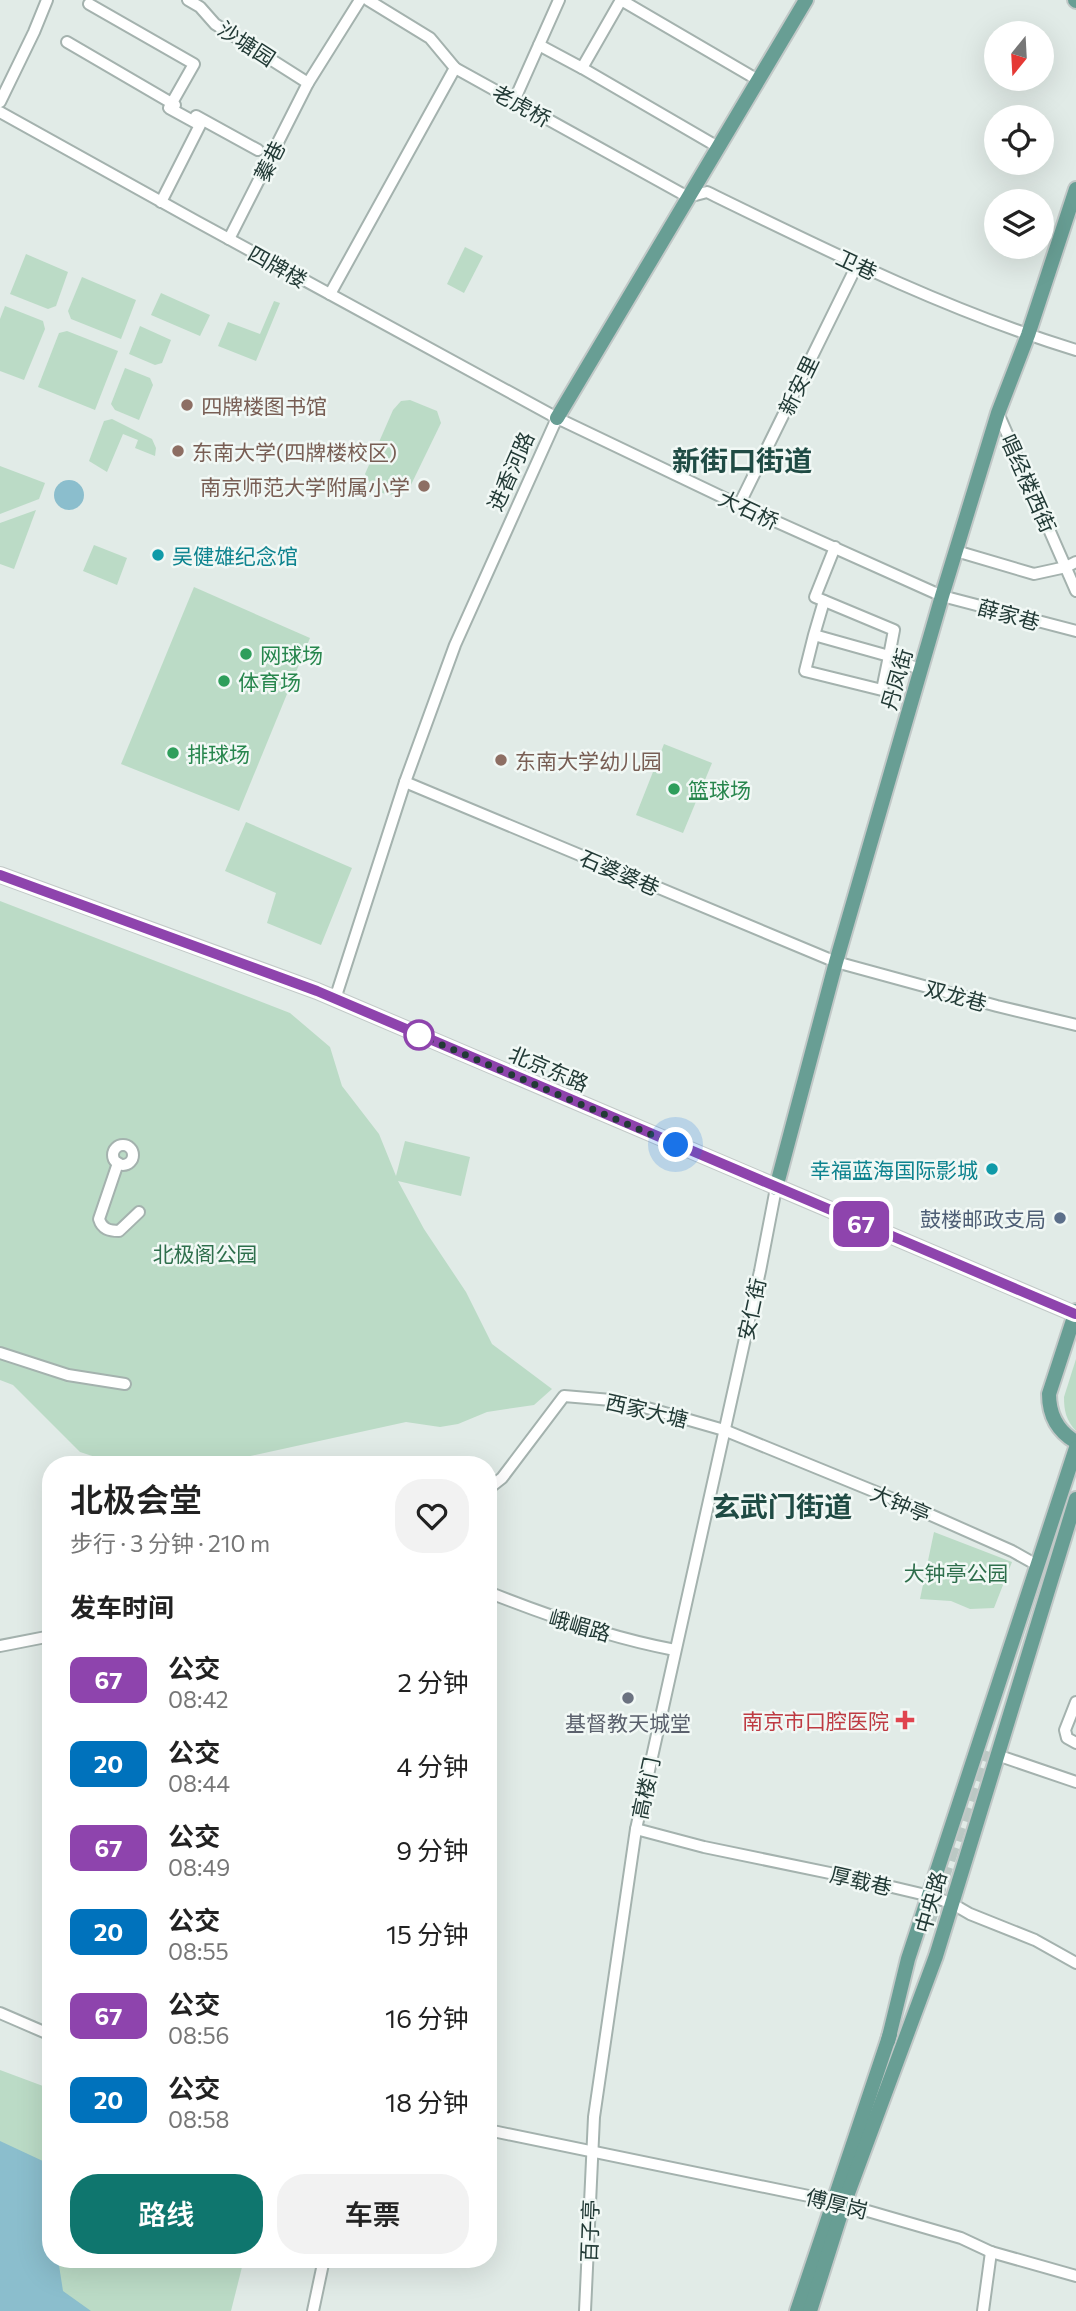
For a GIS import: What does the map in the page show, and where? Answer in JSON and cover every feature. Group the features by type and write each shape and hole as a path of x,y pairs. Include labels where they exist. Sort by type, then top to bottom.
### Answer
{"main road":[{"name":"进香河路","path":"557,418 758,80 799,2"},
{"name":"丹凤街","path":"776,1188 836,962 942,596 998,413 1028,335 1076,188"},
{"name":"北京东路","path":"0,876 335,999 1075,1313"},
{"path":"1075,1313 1049,1394 1049,1404 1059,1429 1076,1442"},
{"name":"中央路","path":"810,2311 839,2202 888,2041 908,1959 1076,1448"},
{"name":"中央路","path":"797,2311 936,1956 1076,1499"},
{"name":"中央路","path":"839,2202 933,1922 888,2041"}],"street":[{"path":"0,102 47,0"},
{"name":"沙塘园","path":"188,0 202,4 215,24 309,83"},
{"name":"蓁巷","path":"229,239 309,83 360,0"},
{"name":"老虎桥","path":"368,0 430,38 456,68 688,197"},
{"path":"514,101 559,0"},
{"path":"582,68 621,0 758,80"},
{"path":"89,4 194,64 169,108 200,125 161,202"},
{"path":"67,42 258,150"},
{"path":"539,45 718,147"},
{"path":"330,294 456,68"},
{"name":"四牌楼","path":"0,112 557,418"},
{"name":"卫巷","path":"688,197 707,192 857,265 1028,335 1076,350"},
{"name":"新安里","path":"739,505 857,265"},
{"name":"唱经楼西街","path":"998,413 1071,564 1076,591"},
{"name":"大石桥","path":"557,418 739,505 942,596"},
{"name":"进香河路","path":"335,999 405,782 455,645 557,418"},
{"path":"824,601 804,671 882,690 894,631 815,597 835,547"},
{"path":"956,551 1034,574 1071,564"},
{"name":"薛家巷","path":"942,596 1076,631"},
{"path":"814,635 889,656 921,670"},
{"name":"石婆婆巷","path":"405,782 836,962"},
{"name":"双龙巷","path":"836,962 1076,1025"},
{"path":"118,1163 99,1219 101,1226 106,1230 120,1231 139,1212"},
{"name":"安仁街","path":"724,1430 776,1188"},
{"path":"0,1353 68,1375 125,1384"},
{"name":"西家大塘","path":"497,1482 564,1395 622,1401 724,1430"},
{"name":"大钟亭","path":"724,1430 915,1508 1037,1565"},
{"name":"高楼门","path":"592,2151 594,2117 636,1829 724,1430"},
{"name":"峨嵋路","path":"497,1595 541,1613 652,1646 675,1650"},
{"path":"0,1646 42,1638"},
{"path":"1076,1702 1065,1730 1067,1738 1076,1743"},
{"path":"997,1755 1076,1782"},
{"name":"厚载巷","path":"636,1829 704,1847 930,1896 1035,1940 1076,1963"},
{"path":"0,2013 42,2031"},
{"name":"傅厚岗","path":"497,2132 839,2202 961,2238 991,2252 1076,2276"},
{"name":"百子亭","path":"585,2311 592,2151"},
{"path":"983,2311 991,2252"},
{"path":"313,2311 322,2268"}],"green space":[{"path":"465,247 483,256 464,293 447,284"},
{"path":"26,254 68,272 56,306 48,309 10,294"},
{"path":"82,277 136,300 121,339 71,319 68,311"},
{"path":"161,293 210,315 200,336 151,315"},
{"path":"274,301 280,303 256,361 218,346 228,322 260,334"},
{"path":"5,306 43,321 45,329 24,380 0,371 0,319"},
{"path":"140,326 171,340 162,363 155,365 129,354"},
{"path":"67,331 118,351 95,410 38,387 59,333"},
{"path":"125,368 150,378 153,385 139,420 115,410 111,404"},
{"path":"410,400 437,411 441,423 408,491 395,495 374,490 365,474 393,410 401,401"},
{"path":"112,419 152,439 156,448 155,456 135,448 138,440 123,434 107,472 89,461 104,421"},
{"path":"0,466 45,483 39,499 0,514"},
{"path":"36,510 14,569 0,564 0,523"},
{"path":"94,545 127,558 117,585 83,571"},
{"name":"体育场","path":"194,587 310,638 239,811 121,764"},
{"name":"篮球场","path":"664,744 712,763 683,833 636,815"},
{"path":"246,822 352,868 321,945 267,923 276,893 225,871"},
{"name":"北极阁公园","path":"0,901 290,1013 330,1047 342,1086 379,1134 396,1176 405,1141 470,1157 461,1196 398,1181 424,1229 466,1292 492,1344 552,1389 534,1405 487,1412 458,1424 440,1427 406,1422 250,1456 92,1456 80,1452 13,1385 0,1380"},
{"path":"1076,1359 1076,1431 1066,1415 1064,1397"},
{"name":"大钟亭公园","path":"934,1532 1012,1562 994,1608 970,1609 951,1601 920,1599"},
{"path":"0,2070 42,2086 42,2268 242,2268 231,2311 0,2311"}],"water":[{"path":"69,480 80,484 84,495 80,506 69,510 58,506 54,495 58,484"},
{"path":"0,2141 42,2161 42,2268 59,2268 63,2291 91,2311 0,2311"}],"tunnel":[{"path":"929,1920 984,1750"}],"bus line":[{"name":"67","path":"0,875 317,991 1075,1314"}],"place":[{"name":"四牌楼图书馆","path":"187,405"},
{"name":"东南大学(四牌楼校区)","path":"178,451"},
{"name":"南京师范大学附属小学","path":"424,486"},
{"name":"吴健雄纪念馆","path":"158,555"},
{"name":"网球场","path":"246,654"},
{"name":"体育场","path":"224,681"},
{"name":"排球场","path":"173,753"},
{"name":"东南大学幼儿园","path":"501,760"},
{"name":"篮球场","path":"674,789"},
{"name":"幸福蓝海国际影城","path":"992,1169"},
{"name":"鼓楼邮政支局","path":"1060,1218"},
{"name":"基督教天城堂","path":"628,1698"},
{"name":"南京市口腔医院","path":"905,1720"}],"district":[{"name":"新街口街道","path":"742,460"},
{"name":"玄武门街道","path":"782,1506"}],"route":[{"path":"419,1035 676,1145"}]}
